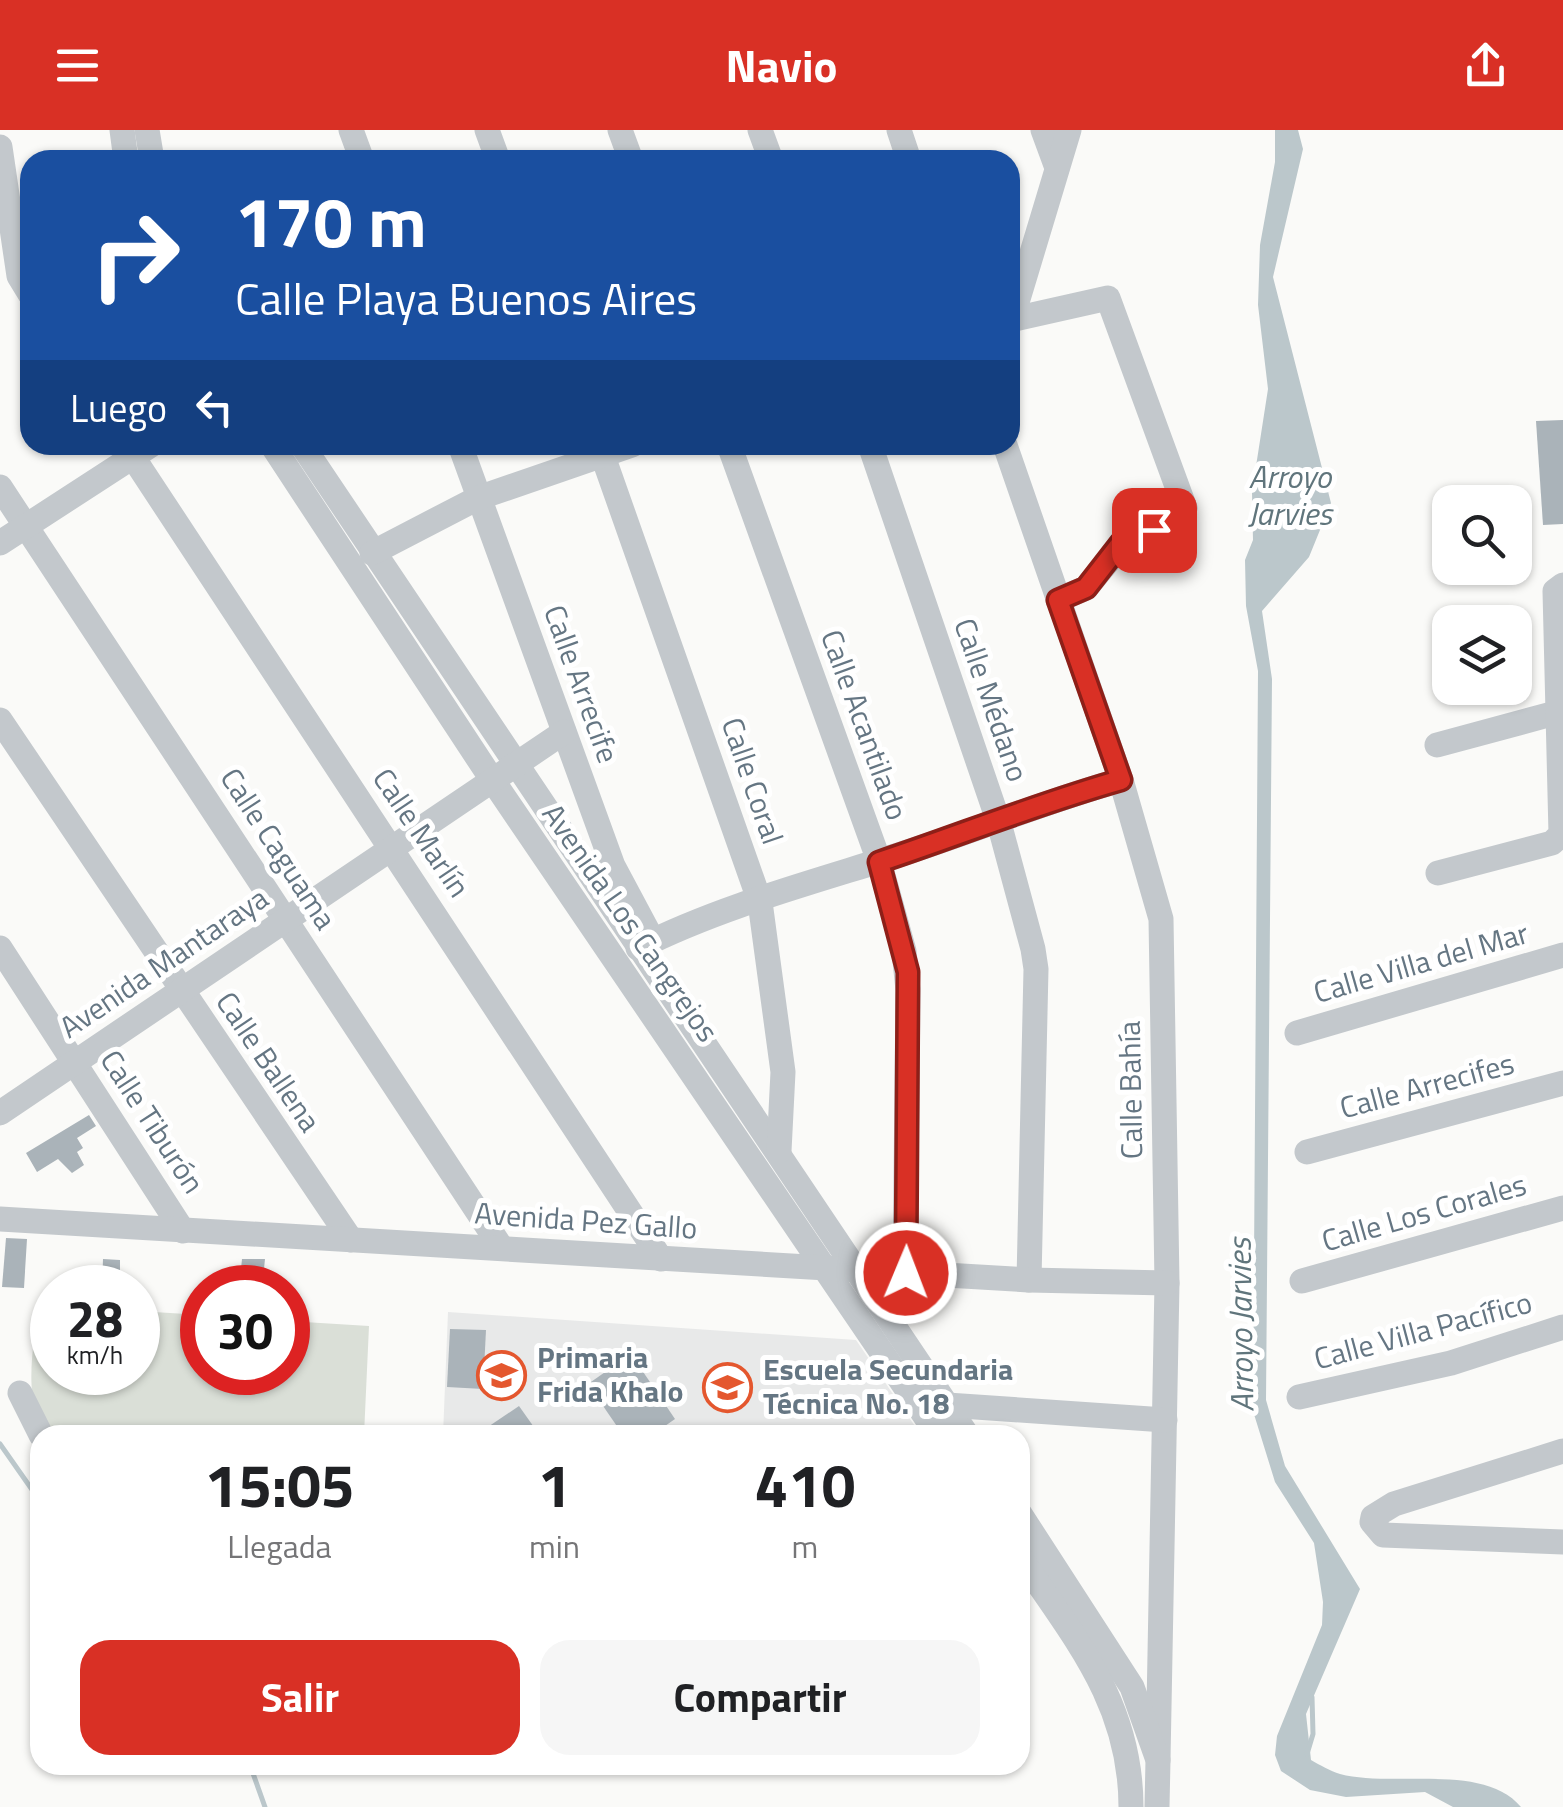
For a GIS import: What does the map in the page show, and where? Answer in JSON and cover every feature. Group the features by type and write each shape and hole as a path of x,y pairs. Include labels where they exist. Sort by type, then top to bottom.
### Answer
{"street":[{"path":"1043,130 1057,168"},
{"path":"1020,290 1069,130"},
{"path":"0,147 20,262"},
{"path":"0,250 20,279"},
{"path":"1020,318 1108,298 1185,516 1180,522 1127,538 1086,588 1058,600"},
{"path":"0,544 127,455"},
{"name":"Calle Marlín","path":"140,455 661,1259"},
{"name":"Avenida Los Cangrejos","path":"279,455 502,771 931,1425"},
{"name":"Avenida Los Cangrejos","path":"309,455 372,552 502,771 646,944 959,1425"},
{"name":"Calle Arrecife","path":"463,455 613,866 646,944"},
{"path":"372,552 478,498 588,455"},
{"name":"Calle Coral","path":"603,455 760,902 783,1072 780,1150"},
{"name":"Calle Acantilado","path":"733,455 879,862 908,972 906,1273"},
{"name":"Calle Médano","path":"873,455 999,822 1036,970 1029,1280"},
{"name":"Calle Bahía","path":"1008,455 1121,780 1161,919 1168,1283 1158,1760"},
{"name":"Calle Caguama","path":"0,487 501,1246"},
{"path":"1438,873 1558,838 1563,826 1555,591 1563,585"},
{"path":"1437,745 1559,712"},
{"name":"Calle Ballena","path":"0,720 350,1240"},
{"name":"Avenida Mantaraya","path":"0,1114 564,732"},
{"path":"646,944 999,822 1058,797 1121,780"},
{"name":"Calle Tiburón","path":"0,948 184,1230"},
{"name":"Calle Villa del Mar","path":"1297,1034 1563,956"},
{"name":"Calle Arrecifes","path":"1307,1152 1563,1082"},
{"name":"Calle Los Corales","path":"1302,1281 1563,1208"},
{"name":"Avenida Pez Gallo","path":"0,1218 1029,1280 1168,1283"},
{"name":"Calle Villa Pacífico","path":"1299,1397 1451,1363 1563,1327"},
{"path":"20,1393 37,1425"},
{"path":"946,1405 1166,1420"},
{"path":"1563,1452 1394,1504 1373,1517 1376,1530 1383,1535 1416,1540 1563,1542"},
{"path":"1030,1529 1113,1652 1132,1687 1158,1760 1156,1807"},
{"path":"1030,1586 1110,1694 1123,1731 1131,1807"}],"shaded area":[{"path":"160,1312 180,1314 180,1395 310,1395 310,1322 369,1326 364,1425 43,1425 33,1395 160,1395"},
{"name":"Escuela Secundaria Técnica No. 18","path":"448,1312 856,1340 914,1425 443,1425"}],"water":[{"name":"Arroyo Jarvies","path":"1275,130 1298,130 1303,149 1273,277 1331,503 1309,557 1262,611 1272,679 1266,1400 1285,1466 1360,1589 1306,1714 1311,1760 1336,1773 1361,1778 1461,1780 1484,1785 1505,1793 1521,1807 1453,1807 1425,1792 1346,1797 1310,1790 1281,1771 1275,1755 1277,1736 1322,1625 1323,1602 1314,1543 1275,1482 1253,1411 1258,671 1246,606 1245,560 1253,540 1252,492 1268,389 1258,305 1260,245 1275,162"}],"building":[{"path":"1563,420 1563,524 1543,525 1536,421"},
{"path":"89,1115 96,1126 77,1138 83,1148 77,1152 84,1165 72,1173 58,1159 37,1172 26,1153"},
{"path":"6,1238 27,1239 24,1288 2,1287"},
{"path":"103,1259 120,1260 120,1265 103,1265"},
{"path":"242,1259 265,1259 264,1265 241,1265"},
{"path":"450,1329 486,1330 483,1389 447,1387"},
{"path":"631,1354 675,1419 666,1425 616,1425 588,1384"},
{"path":"519,1406 532,1425 491,1425"}],"waterway":[{"path":"0,1444 30,1487"},
{"name":"Arroyo Jarvies","path":"1307,1754 1313,1734 1312,1697"},
{"path":"254,1775 265,1807"}],"place":[{"name":"Primaria Frida Khalo","path":"502,1375"},
{"name":"Escuela Secundaria Técnica No. 18","path":"728,1387"}],"route":[{"path":"906,1273 908,972 879,862 999,822 1058,797 1121,780 1058,600 1077,594 1095,580 1127,538 1154,530"}]}
